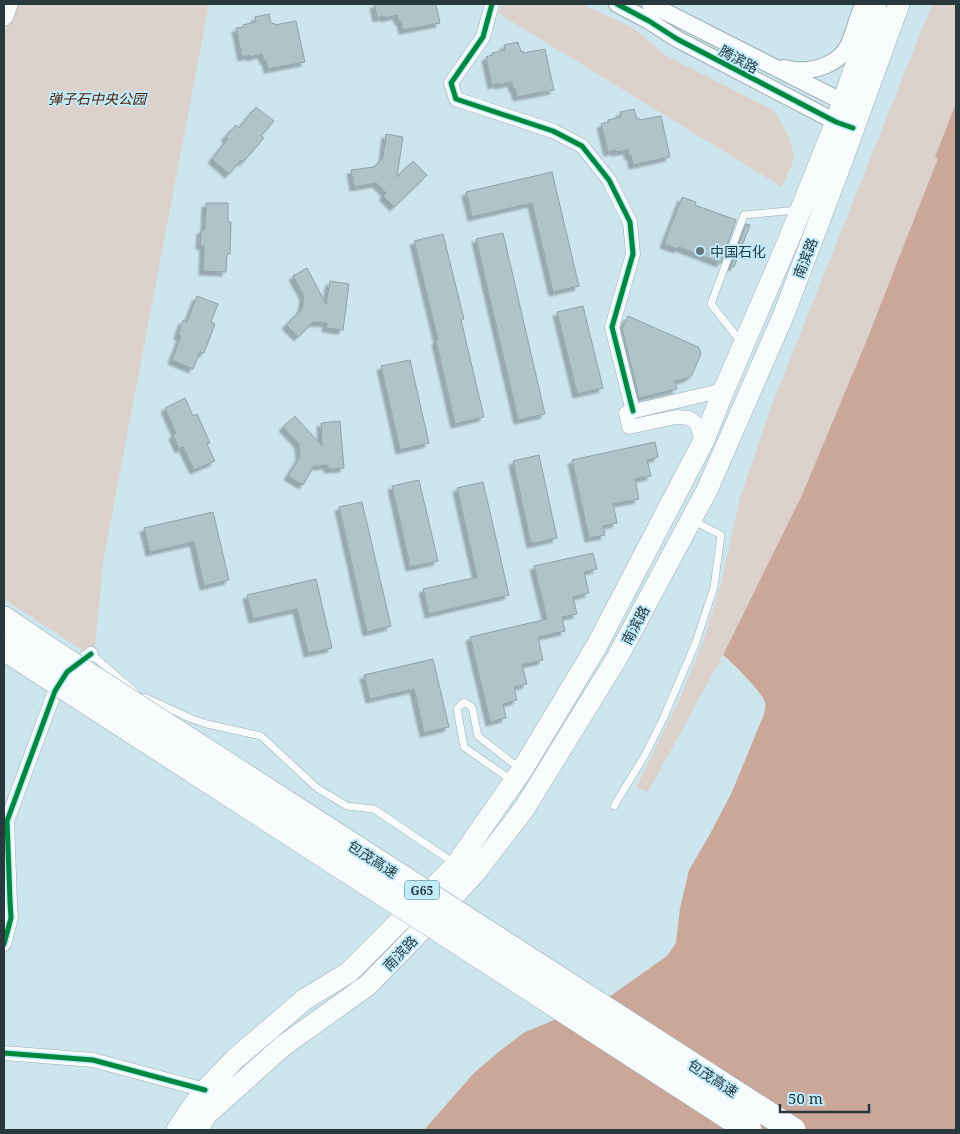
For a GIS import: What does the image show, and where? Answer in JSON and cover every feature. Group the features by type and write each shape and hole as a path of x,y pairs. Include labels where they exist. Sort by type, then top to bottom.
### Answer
{"highway":[{"name":"包茂高速","path":"4,619 45,661 749,1130"},
{"name":"包茂高速","path":"4,648 45,661 793,1130"}],"main road":[{"path":"4,16 8,4"},
{"name":"南滨路","path":"197,1130 207,1114 282,1046 368,985 438,914 474,874 524,809 607,675 707,490 784,314 848,115 876,4"},
{"name":"南滨路","path":"177,1130 205,1090 236,1058 306,999 348,973 456,865 518,776 596,646 703,442 801,210 848,115 898,4"}],"street":[{"path":"492,4 483,37 451,83 456,99 553,131 582,146 608,180 630,222 633,254 612,327 633,411"},
{"name":"腾滨路","path":"617,4 677,39 848,115"},
{"name":"腾滨路","path":"650,4 771,65 848,115"},
{"path":"771,65 797,70 811,70 839,58 848,46 864,4"},
{"path":"703,442 696,423 689,418 676,417 629,427 626,413 724,390"},
{"path":"4,944 11,918 7,820 55,691 67,672 91,654"},
{"path":"4,1053 92,1060 205,1090"}],"lane":[{"path":"743,345 711,304 744,215 801,210"},
{"path":"614,806 645,755 667,711 696,642 714,587 721,535 691,520"},
{"path":"91,654 139,695 192,719 261,736 317,788 347,806 374,809 456,865"},
{"path":"464,702 472,707 478,736 518,776 464,747 457,709 464,702"}],"green space":[{"name":"弹子石中央公园","path":"15,4 209,4 103,561 94,658 4,599 4,34"},
{"path":"503,4 582,4 633,28 665,55 773,110 788,134 794,156 782,187 498,13"},
{"path":"932,4 956,4 956,103 935,156 938,158 866,342 802,495 723,655 648,792 636,788 681,696 703,642 721,584 740,498 770,410"}],"shaded area":[{"path":"956,103 956,1130 424,1130 474,1073 525,1032 606,999 667,956 676,943 680,908 689,870 732,792 765,710 765,702 758,691 740,670 723,655 802,495 866,342 938,158 935,157"}],"building":[{"path":"374,4 436,4 440,23 403,30 397,15 377,18"},
{"path":"269,14 271,24 296,21 305,62 268,69 262,54 242,57 236,28 256,22 255,17"},
{"path":"518,42 521,52 523,51 524,53 545,49 554,90 517,97 512,82 492,85 486,57 492,55 492,53 505,50 504,45"},
{"path":"256,107 274,121 261,136 264,138 243,162 241,160 229,174 212,159 228,139 225,137 236,125 239,128"},
{"path":"634,109 637,119 639,118 640,120 661,116 670,157 633,165 628,150 608,152 601,124 621,117 620,112"},
{"path":"386,134 403,137 397,177 413,161 427,175 394,207 383,196 386,193 376,183 354,187 351,170 374,167 383,158"},
{"path":"552,172 579,286 553,292 532,203 472,217 466,192"},
{"path":"682,197 696,202 695,205 736,220 721,263 679,247 678,249 664,244"},
{"path":"206,203 228,203 228,222 231,222 230,254 227,254 226,272 203,271 204,246 200,245 201,230 205,230"},
{"path":"746,224 750,225 734,267 731,266"},
{"path":"503,233 545,414 518,420 476,239"},
{"path":"443,234 464,319 461,320 484,417 455,424 436,341 438,340 414,241"},
{"path":"307,268 326,304 330,281 349,284 343,330 326,328 327,323 313,322 298,337 286,325 302,309 304,296 293,276"},
{"path":"197,296 218,304 211,322 215,324 204,353 200,352 193,369 172,360 181,336 178,335 183,320 187,322"},
{"path":"583,306 603,388 577,394 557,312"},
{"path":"628,316 698,347 701,354 692,375 675,381 677,389 639,398 622,329"},
{"path":"410,360 429,443 400,450 381,366"},
{"path":"185,398 193,416 197,414 210,443 207,444 215,461 194,470 183,447 179,449 173,435 176,433 165,408"},
{"path":"295,416 322,446 321,423 340,421 344,468 328,469 328,465 314,466 303,485 288,476 300,457 299,444 283,427"},
{"path":"655,442 658,457 647,460 651,476 635,479 639,499 613,504 617,523 603,526 605,535 589,538 572,460"},
{"path":"539,455 557,538 531,544 513,461"},
{"path":"419,480 438,561 410,567 392,486"},
{"path":"483,482 509,595 429,614 423,589 477,577 457,488"},
{"path":"362,502 391,626 367,632 339,507"},
{"path":"213,512 229,580 204,586 194,542 150,552 144,528"},
{"path":"593,553 597,569 584,572 589,593 573,597 577,614 562,617 565,631 538,637 543,660 522,665 527,684 514,687 517,700 503,704 506,718 490,722 470,637 547,619 534,566"},
{"path":"316,579 332,648 308,653 297,609 253,619 247,595"},
{"path":"433,659 449,727 424,733 414,689 370,699 364,675"}],"cycle path":[{"path":"492,4 483,37 451,83 456,99 553,131 582,146 609,180 630,222 633,254 612,327 633,411"},
{"path":"617,4 677,39 836,122 853,128"},
{"path":"4,944 11,918 7,821 55,691 67,672 91,654"},
{"path":"4,1053 93,1060 205,1090"}],"place":[{"name":"中国石化","path":"700,251"}]}
